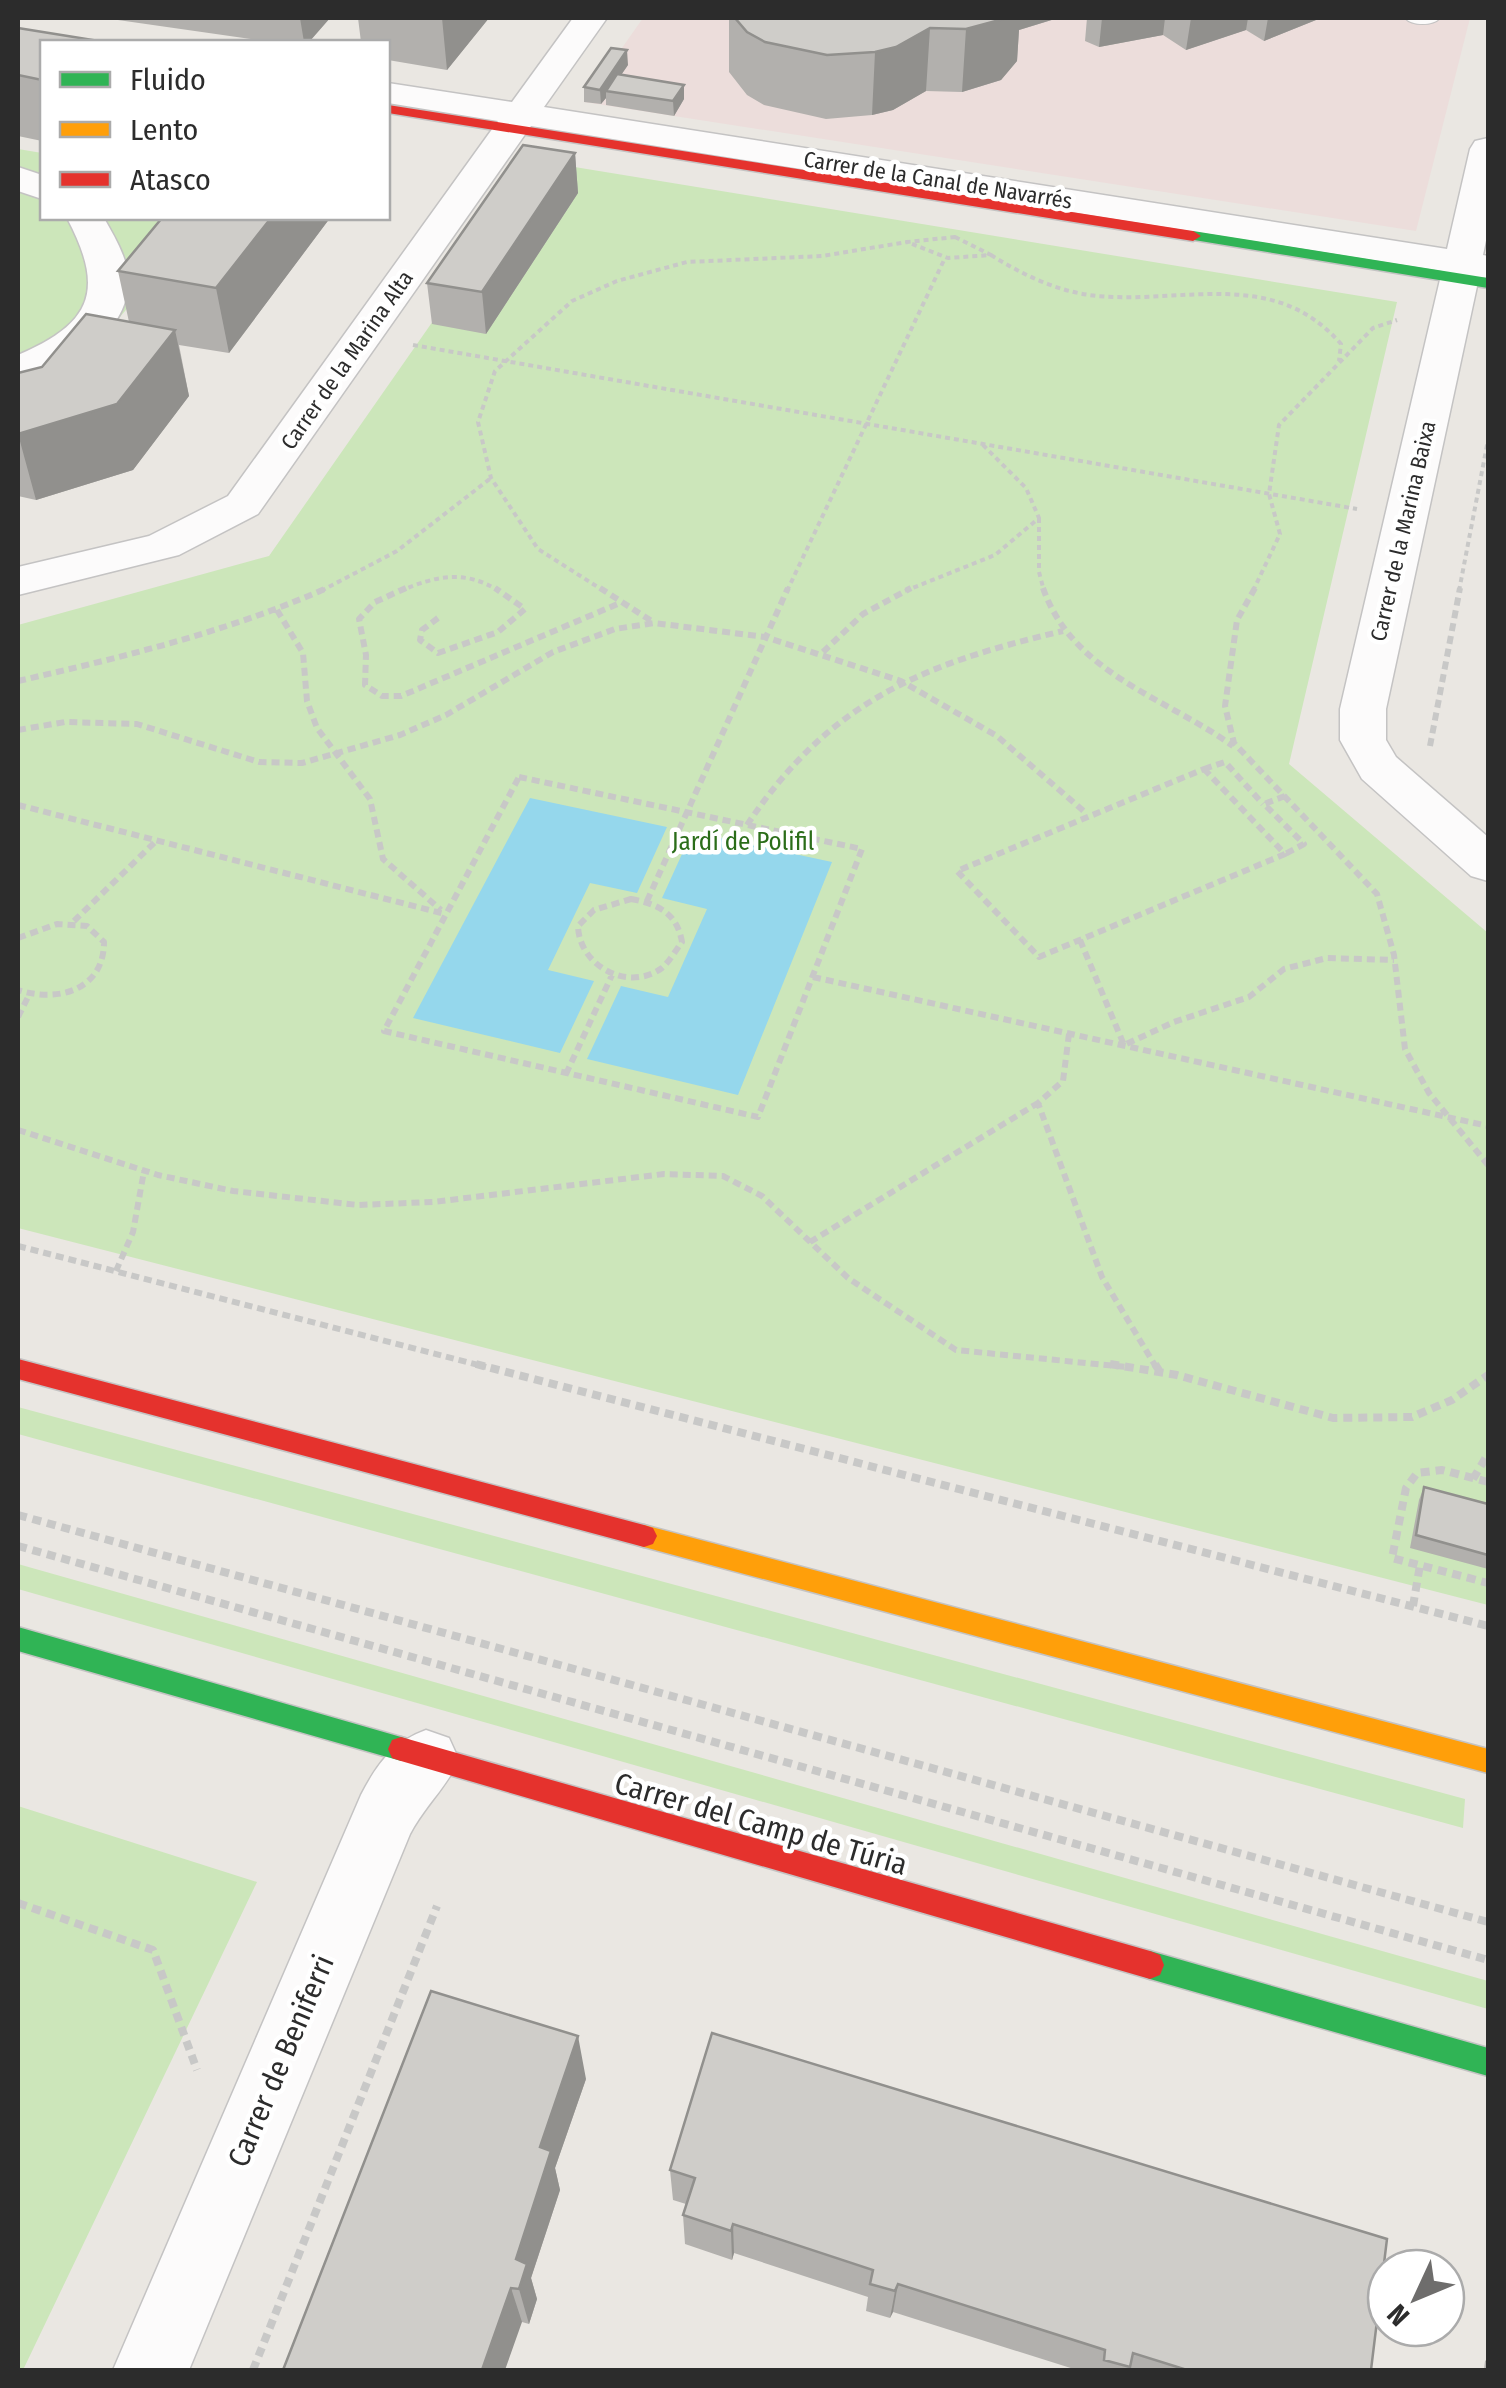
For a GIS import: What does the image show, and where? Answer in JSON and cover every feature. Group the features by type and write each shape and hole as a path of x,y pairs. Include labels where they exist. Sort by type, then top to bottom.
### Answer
{"main road":[{"name":"Carrer de la Canal de Navarrés","path":"390,109 515,121"},
{"path":"18,1369 1488,1761"},
{"name":"Carrer del Camp de Túria","path":"18,1640 1488,2062"}],"street":[{"name":"Carrer de la Marina Alta","path":"18,582 174,544 202,533 243,505 590,18"},
{"name":"Carrer de la Canal de Navarrés","path":"390,93 515,121 1475,273"},
{"name":"Carrer de la Marina Baixa","path":"1488,149 1475,273 1363,709 1363,740 1379,768 1488,864"},
{"path":"18,369 67,348 100,318 112,284 102,242 87,220"},
{"name":"Carrer de Beniferri","path":"151,2370 384,1817 400,1787 426,1760"}],"lane":[{"path":"1413,18 1432,18"}],"path":[{"path":"654,623 538,549 491,478 478,422 490,381 503,360 572,301 617,281 688,262 822,256 955,237 1032,279 1094,296 1275,299 1316,317 1332,330 1341,344 1338,361"},
{"path":"907,242 945,258 975,260 991,255"},
{"path":"647,902 765,637 945,258"},
{"path":"407,344 1363,510"},
{"path":"1429,754 1488,440"},
{"path":"981,444 1026,488 1038,518 1039,576 1063,631 1101,670 1212,728 1245,756"},
{"path":"18,680 152,650 278,610 355,576 397,551 491,478"},
{"path":"823,652 864,613 911,589 981,566 1016,544 1038,518"},
{"path":"438,618 422,630 420,640 438,653 459,649 504,627 525,610 471,575 442,573 367,606 360,618 366,656 364,684 382,696 402,696 622,602"},
{"path":"278,610 294,628 307,657 311,716 334,756 366,790 378,820 383,859 446,914"},
{"path":"18,730 64,722 137,724 259,762 302,763 334,756 446,715 553,652 615,630 654,623 765,637 823,652 901,681 997,736 1087,814"},
{"path":"747,825 768,788 796,756 836,723 901,681 937,664 1063,631"},
{"path":"1225,762 1304,844 1038,957 957,871 1087,814 1204,769 1225,762"},
{"path":"1204,769 1285,854"},
{"path":"519,777 747,825 862,849 758,1117 384,1031 519,777"},
{"path":"1264,804 1285,796"},
{"path":"18,805 446,914"},
{"path":"74,921 156,841"},
{"path":"631,899 647,902 662,908 680,929 676,954 649,972 612,975 586,961 576,938 579,926 599,906 631,899"},
{"path":"18,938 45,924 74,921 94,932 103,943 105,957 100,971 70,992 29,995 18,990"},
{"path":"1080,940 1124,1045"},
{"path":"1124,1045 1174,1022 1249,997 1284,969 1327,958 1394,960"},
{"path":"566,1074 612,975"},
{"path":"813,977 1488,1126"},
{"path":"18,1017 29,995"},
{"path":"810,1242 876,1198 1038,1103 1063,1080 1070,1034"},
{"path":"1038,1103 1088,1246 1132,1337 1160,1373"},
{"path":"18,1130 144,1171 233,1191 358,1205 433,1202 700,1172 741,1183 779,1210 848,1278 956,1350 1101,1362 1230,1387 1333,1418 1412,1417 1452,1400 1488,1375"},
{"path":"116,1272 133,1232 144,1171"},
{"path":"18,1246 1488,1626"},
{"path":"1474,1479 1488,1454"},
{"path":"1488,1482 1442,1470 1416,1473 1410,1480 1392,1558 1488,1583"},
{"path":"18,1515 1488,1920"},
{"path":"18,1546 1488,1960"},
{"path":"1413,1606 1420,1565"},
{"path":"18,1903 153,1950 197,2070"},
{"path":"253,2370 437,1906"}],"shaded area":[{"path":"643,18 1470,18 1416,231 584,102"}],"green space":[{"path":"18,149 40,153 40,220 202,220 35,417 18,414"},
{"name":"Jardí de Polifil","path":"544,162 1397,302 1289,764 1488,933 1488,1605 18,1228 18,625 269,556"},
{"path":"18,1407 1465,1799 1463,1828 18,1434"},
{"path":"18,1564 1488,1981 1488,2009 18,1589"},
{"path":"18,1806 257,1882 23,2370 18,2370"}],"water":[{"path":"530,798 667,827 637,893 590,883 548,970 594,981 560,1053 413,1018"},
{"path":"692,832 832,862 738,1095 587,1059 621,986 668,997 707,909 662,898"}],"building":[{"path":"735,18 1007,18 966,29 930,28 896,47 875,52 827,55 765,42 747,32"},
{"path":"18,28 93,40 40,40 40,80 18,75"},
{"path":"611,48 627,50 600,90 584,87"},
{"path":"617,74 684,85 673,101 606,91"},
{"path":"523,145 575,153 482,292 427,283"},
{"path":"160,220 269,220 216,288 118,271"},
{"path":"86,314 175,330 117,404 18,434 18,373 42,367"},
{"path":"1424,1487 1488,1504 1488,1555 1416,1535"},
{"path":"431,1991 578,2036 540,2147 551,2151 516,2259 527,2264 519,2289 511,2288 482,2370 283,2370"},
{"path":"712,2033 1387,2239 1386,2248 1366,2248 1366,2348 1374,2348 1371,2370 1187,2370 1133,2353 1130,2367 1104,2360 1105,2350 898,2284 895,2291 870,2284 873,2270 733,2224 731,2231 683,2215 695,2178 670,2170"}],"traffic: fast":[{"path":"1193,236 1488,283"},
{"path":"18,1639 401,1749"},
{"path":"1150,1965 1488,2062"}],"traffic: slow":[{"path":"644,1536 1488,1761"}],"traffic: jam":[{"path":"390,109 1193,236"},
{"path":"18,1369 644,1536"},
{"path":"401,1749 1150,1965"}]}
